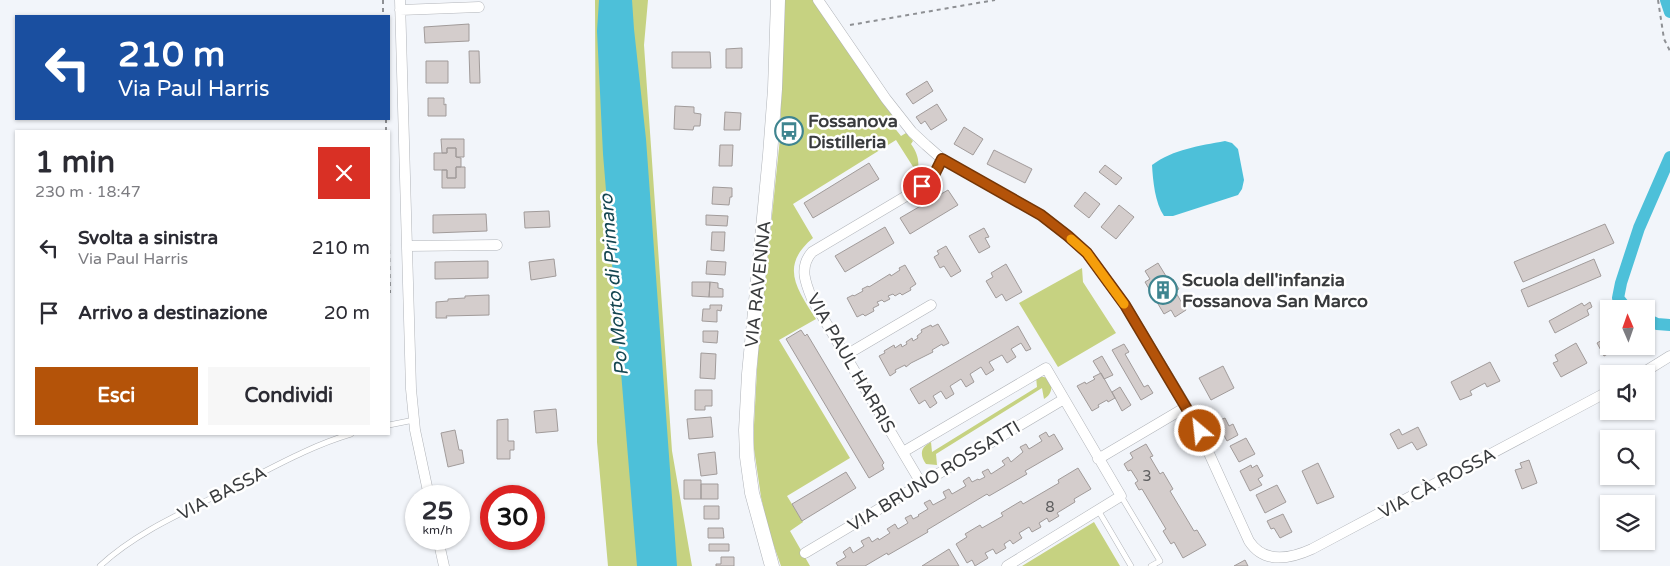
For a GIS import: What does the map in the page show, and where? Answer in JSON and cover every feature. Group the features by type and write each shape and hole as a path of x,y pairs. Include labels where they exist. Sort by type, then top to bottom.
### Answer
{"main road":[{"name":"VIA RAVENNA","path":"772,566 752,493 747,458 746,430 749,374 770,164 778,0"}],"street":[{"path":"818,0 912,132 942,159 1041,215 1068,236 1087,253 1125,305 1186,406 1098,459"},
{"path":"427,485 414,420 410,360 400,5 479,7"},
{"name":"VIA PAUL HARRIS","path":"921,483 812,299 805,284 803,273 807,257 819,247 922,186 935,173 942,159"},
{"path":"407,246 497,244"},
{"path":"846,355 930,305"},
{"path":"1656,366 1670,356"},
{"path":"1656,366 1670,361"},
{"name":"VIA BRUNO ROSSATTI","path":"903,452 1046,368 1121,496"},
{"name":"VIA CÀ ROSSA","path":"1186,406 1200,431 1248,541 1260,553 1286,558 1312,549 1600,396"},
{"name":"VIA BRUNO ROSSATTI","path":"805,553 1064,399"},
{"path":"1007,566 1121,496"},
{"path":"440,550 444,566"}],"lane":[{"path":"390,425 414,420"},
{"name":"VIA BASSA","path":"100,566 154,528 296,456 348,435"},
{"path":"1121,496 1160,561 1152,566"},
{"path":"1098,510 1132,566"}],"path":[{"path":"383,0 383,15"},
{"path":"836,27 995,0"},
{"path":"1658,0 1664,39 1670,51"}],"green space":[{"path":"595,0 648,0 644,45 672,451 692,566 608,566 597,442"},
{"path":"784,0 816,0 894,117 889,121 901,136 906,133 913,141 911,144 917,155 918,162 917,173 896,140 793,204 813,238 796,258 794,268 798,288 816,319 779,340 850,458 787,496 803,522 790,531 810,566 781,566 769,532 761,497 754,449 758,351 780,138"},
{"path":"1082,268 1083,282 1116,333 1058,367 1019,303"},
{"path":"1036,377 1049,379 1051,390 1047,397 1044,399 1042,388 936,454 937,465 926,464 922,451 928,444 931,442 932,452 1037,387"},
{"path":"1094,522 1120,566 1022,566"}],"water":[{"path":"599,0 632,0 646,139 677,566 637,566 603,154 597,31"},
{"path":"1225,141 1232,143 1238,149 1244,180 1238,195 1173,216 1164,216 1157,198 1152,165 1178,152"}],"building":[{"path":"469,24 469,41 425,43 424,27"},
{"path":"742,48 742,68 726,68 726,49"},
{"path":"469,51 479,51 480,83 470,83"},
{"path":"672,52 710,52 711,68 672,68"},
{"path":"426,61 448,61 448,83 426,83"},
{"path":"927,81 933,91 913,104 906,94"},
{"path":"428,98 444,98 446,116 428,116"},
{"path":"937,104 947,120 931,130 925,121 921,124 916,117"},
{"path":"675,106 694,107 694,113 701,114 700,126 694,126 693,130 674,129"},
{"path":"725,112 741,113 740,130 724,130"},
{"path":"964,127 983,139 973,155 954,144"},
{"path":"441,139 464,139 464,157 456,157 456,148 447,148 447,153 442,153"},
{"path":"720,145 733,145 732,166 719,166"},
{"path":"447,148 456,148 456,157 461,158 461,167 456,167 456,178 447,178 447,170 434,170 434,153 447,153"},
{"path":"994,150 1032,169 1025,183 987,164"},
{"path":"869,163 879,179 813,218 804,203"},
{"path":"1105,165 1122,178 1116,185 1099,172"},
{"path":"456,167 465,167 465,188 442,188 442,170 447,170 447,178 456,178"},
{"path":"713,187 732,188 732,197 730,197 729,205 712,204"},
{"path":"948,190 958,205 910,234 900,218"},
{"path":"1085,192 1100,204 1089,218 1074,206"},
{"path":"1119,205 1134,217 1116,239 1101,227"},
{"path":"549,211 550,227 525,228 524,212"},
{"path":"486,214 487,231 433,233 433,215"},
{"path":"706,215 728,216 727,226 706,225"},
{"path":"1605,224 1614,243 1523,282 1514,262"},
{"path":"885,227 894,243 845,272 835,256"},
{"path":"984,228 989,237 985,238 990,247 979,253 969,236"},
{"path":"712,232 725,232 724,251 711,250"},
{"path":"946,246 961,271 951,277 944,266 940,268 934,257 939,254 937,251"},
{"path":"554,259 556,276 531,280 529,262"},
{"path":"1594,259 1601,276 1528,307 1521,290"},
{"path":"488,261 488,278 435,279 435,262"},
{"path":"707,261 726,262 725,275 706,274"},
{"name":"Scuola dell'infanzia Fossanova San Marco","path":"1158,263 1169,281 1173,279 1179,289 1175,291 1186,310 1175,317 1171,310 1164,314 1145,282 1150,279 1145,271"},
{"path":"1006,264 1022,292 1006,301 1002,294 996,298 986,281 993,277 991,273"},
{"path":"905,265 916,284 910,288 911,290 902,295 900,293 895,296 893,294 888,296 890,299 884,302 882,300 877,302 879,305 873,308 874,311 865,316 863,314 857,317 847,298 863,291 862,289 869,287 890,274 891,276"},
{"path":"692,282 710,282 709,297 692,296"},
{"path":"710,282 718,283 718,288 723,289 723,297 709,297"},
{"path":"489,295 489,315 436,318 436,302 465,298 465,296"},
{"path":"1590,302 1592,307 1587,310 1589,315 1555,333 1549,321 1582,303 1584,306"},
{"path":"710,305 722,305 721,311 717,310 717,322 702,321 703,309 710,309"},
{"path":"938,324 949,343 943,346 942,344 932,350 933,352 906,367 905,365 895,370 896,372 890,376 879,356 894,345 895,348 901,344 902,347 912,338 913,341 918,338 917,336 922,332 921,330"},
{"path":"1018,326 1031,349 1026,351 1021,343 1011,349 1016,357 1007,363 1002,355 989,362 994,370 986,375 981,367 970,374 974,382 966,387 961,379 950,386 954,394 946,399 941,391 933,396 937,403 930,408 925,400 919,404 910,389"},
{"path":"801,330 805,336 807,334 884,463 882,465 884,469 869,478 786,339"},
{"path":"703,331 718,331 717,343 703,342"},
{"path":"1576,343 1587,363 1561,377 1553,363 1558,361 1555,355"},
{"path":"1124,344 1129,352 1125,354 1144,387 1148,385 1153,393 1141,400 1112,350"},
{"path":"701,353 716,354 715,379 700,378"},
{"path":"1102,356 1113,375 1104,379 1093,361"},
{"path":"1490,362 1500,381 1487,387 1485,383 1470,391 1472,395 1460,400 1451,382"},
{"path":"1223,366 1234,388 1211,400 1199,378"},
{"path":"1101,373 1115,398 1098,405 1099,407 1092,411 1077,386 1085,382 1086,384 1095,379 1093,377"},
{"path":"1120,387 1131,405 1122,411 1112,392"},
{"path":"695,390 712,390 712,406 705,406 705,410 695,410"},
{"path":"556,409 558,431 536,433 534,411"},
{"path":"711,417 713,437 689,439 687,419"},
{"path":"1225,418 1229,426 1233,424 1238,435 1227,441 1221,430 1224,428 1220,420"},
{"path":"508,419 508,441 514,441 514,450 510,450 510,459 497,459 497,420"},
{"path":"1418,427 1427,445 1417,450 1412,442 1398,449 1390,434 1399,429 1402,435"},
{"path":"455,430 464,463 448,467 441,433"},
{"path":"1046,432 1049,437 1054,434 1063,449 1025,471 1027,474 989,496 987,494 927,530 928,532 865,566 838,566 836,563 846,557 843,552 850,547 853,553 864,546 861,541 869,537 872,542 878,538 879,540 890,533 887,529 895,524 898,529 908,523 905,518 911,515 913,519 919,516 928,509 924,503 930,500 933,505 946,498 943,492 949,489 952,494 966,486 963,481 969,477 972,482 985,477 982,472 988,469 991,474 1005,465 1002,461 1008,457 1011,462 1023,452 1020,447 1026,444 1029,449 1042,441 1039,436"},
{"path":"1246,438 1255,454 1239,462 1230,446"},
{"path":"1146,444 1153,456 1150,457 1160,474 1163,472 1173,489 1170,491 1194,531 1197,530 1206,545 1183,558 1174,542 1171,544 1163,531 1166,529 1142,489 1139,490 1135,483 1138,481 1131,470 1128,471 1124,464 1133,458 1130,453"},
{"path":"715,452 717,474 701,476 698,454"},
{"path":"1529,460 1537,483 1522,489 1515,470 1522,468 1520,463"},
{"path":"1318,463 1334,497 1317,504 1302,471"},
{"path":"1251,465 1252,468 1257,465 1263,476 1258,479 1262,485 1250,491 1240,471"},
{"path":"1078,468 1091,489 1074,499 1075,502 1057,513 1059,516 1049,522 1047,518 1039,523 1041,527 1032,532 1029,527 1019,533 1022,538 1013,544 1010,540 1004,544 1006,548 996,554 993,549 985,553 988,558 975,566 972,560 967,563 956,544 967,537 965,534 980,525 982,528 1003,516 1001,513 1021,501 1023,504 1059,483 1058,480"},
{"path":"846,472 856,488 802,521 792,504"},
{"path":"684,480 701,480 701,499 684,499"},
{"path":"701,484 718,484 718,499 701,499"},
{"path":"1277,485 1286,502 1265,513 1256,495"},
{"path":"704,506 719,506 719,519 704,519"},
{"path":"1283,514 1292,532 1280,538 1274,528 1271,529 1267,521"},
{"path":"708,528 723,528 724,538 708,538"},
{"path":"709,544 729,544 729,551 709,551"},
{"path":"949,549 959,566 922,566"},
{"path":"721,557 734,557 734,566 716,566 716,564 721,564"},
{"path":"1245,560 1248,566 1234,566"}],"waterway":[{"path":"1666,0 1670,12"},
{"path":"1620,300 1618,298 1621,283 1639,228 1670,157"},
{"path":"1655,323 1670,325"}],"slow traffic":[{"path":"1071,239 1087,253 1124,304"}],"place":[{"name":"Fossanova Distilleria","path":"789,131"},
{"name":"Scuola dell'infanzia Fossanova San Marco","path":"1163,290"}],"route":[{"path":"922,186 930,180 942,159 1041,215 1068,236 1087,253 1125,305 1200,431"}],"water label":[{"name":"Po Morto di Primaro","path":"613,285"}]}
